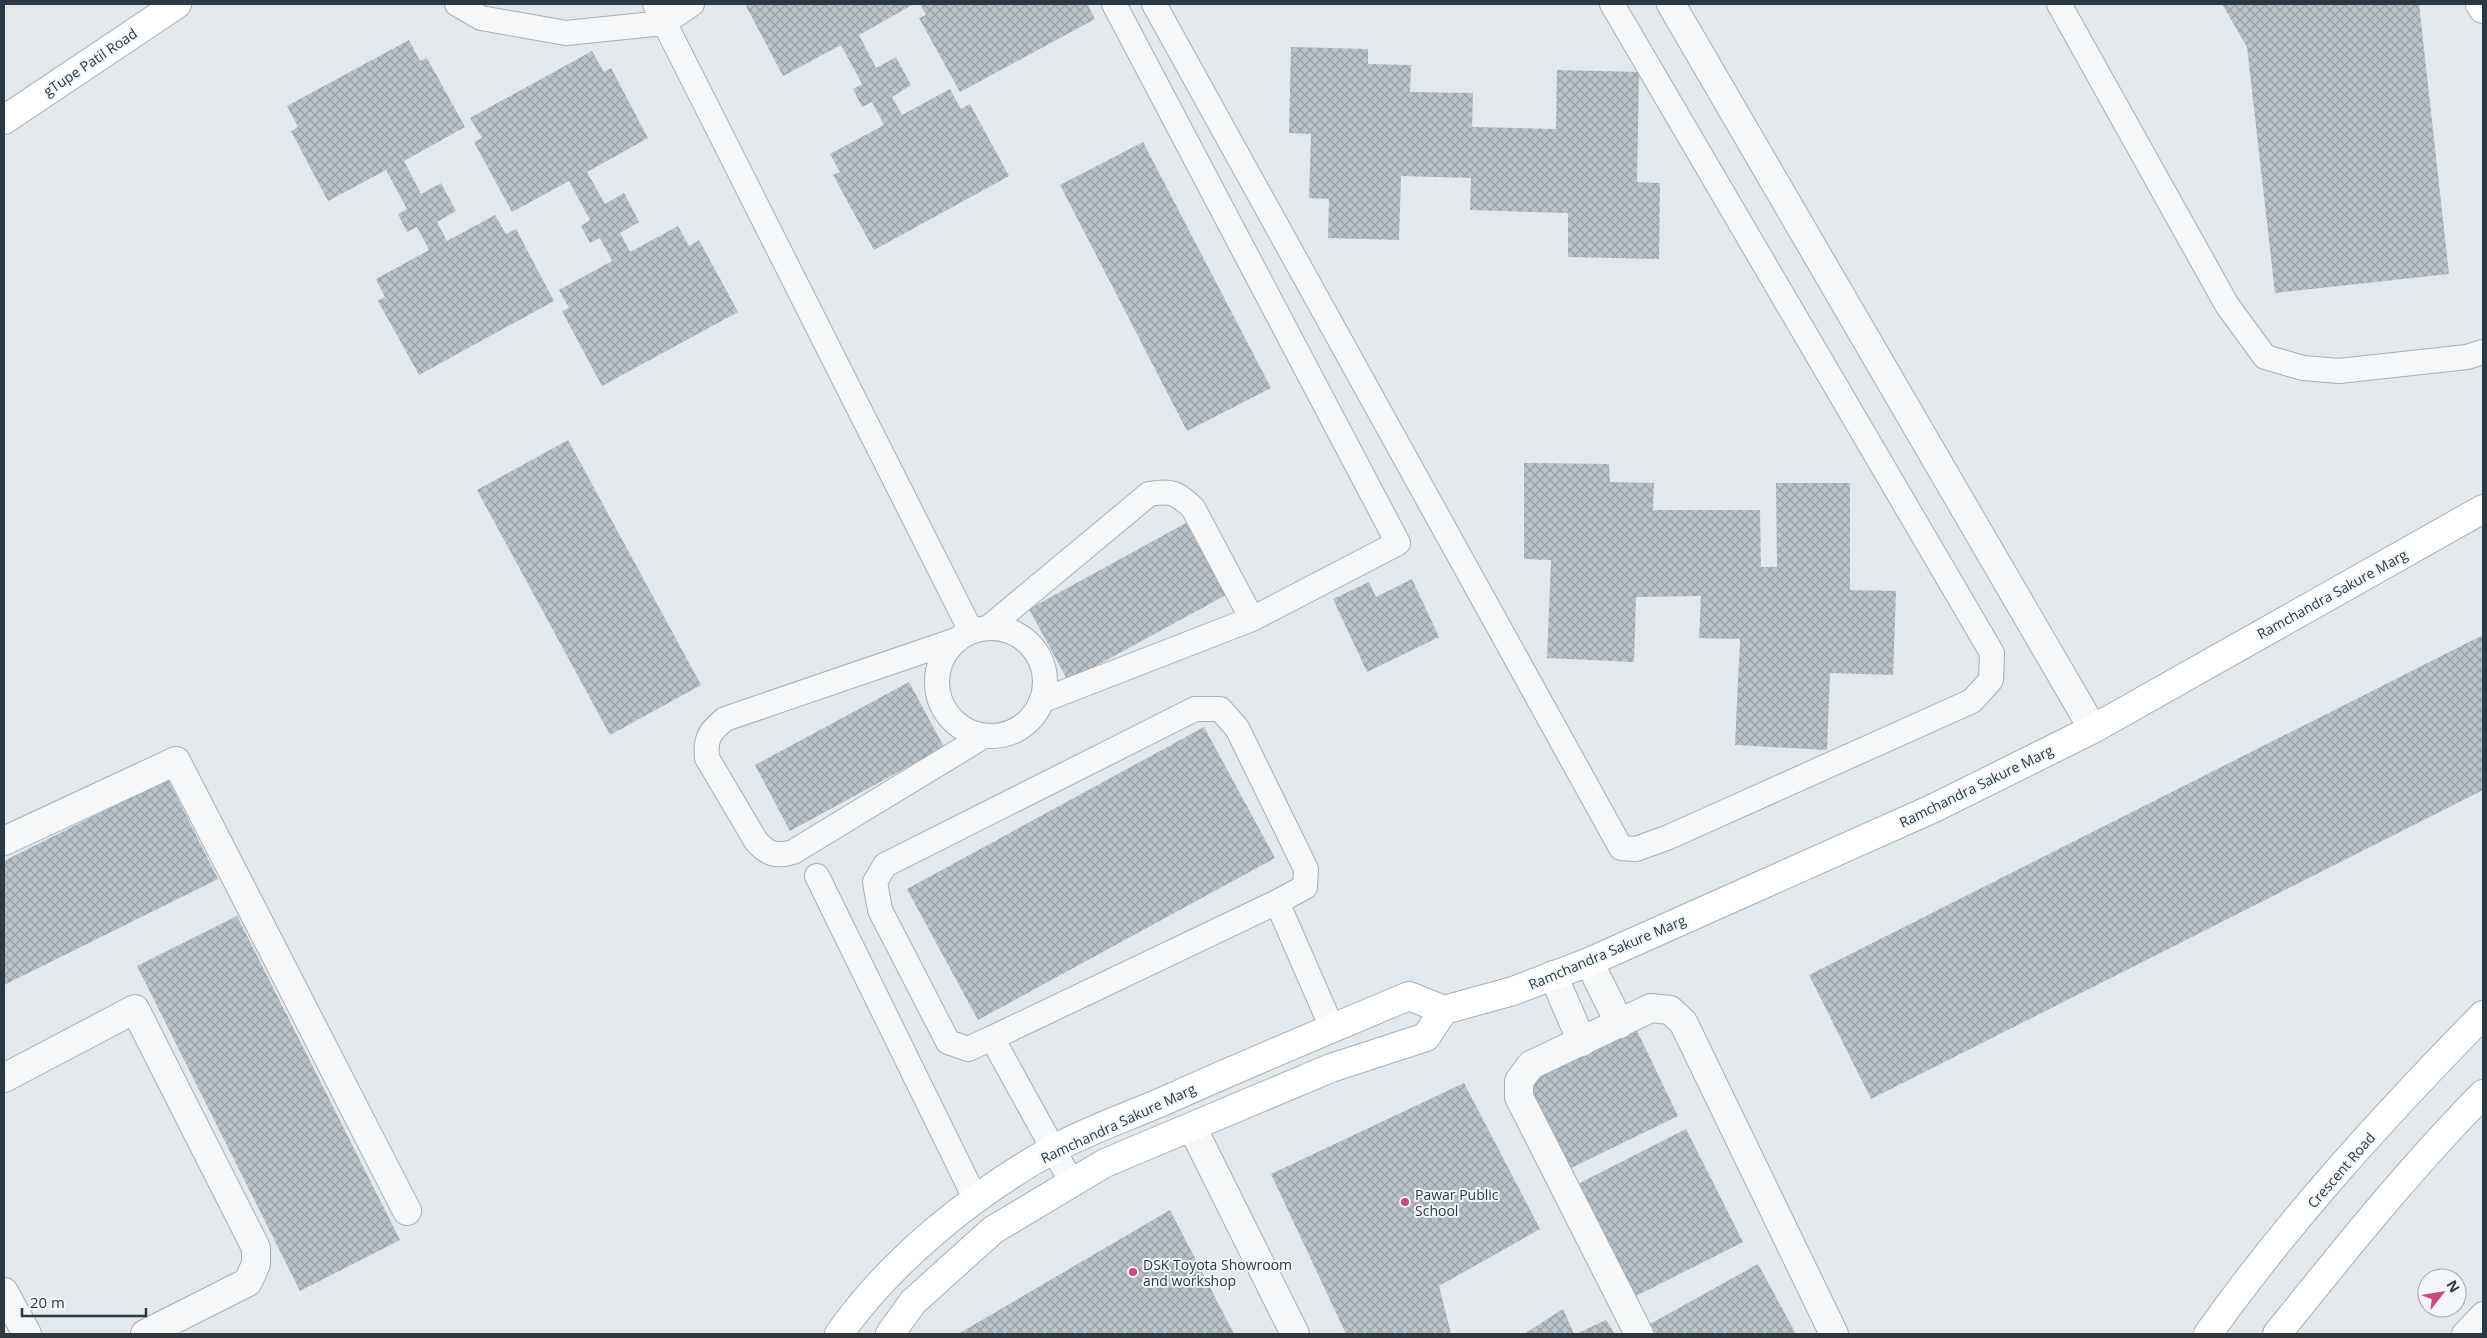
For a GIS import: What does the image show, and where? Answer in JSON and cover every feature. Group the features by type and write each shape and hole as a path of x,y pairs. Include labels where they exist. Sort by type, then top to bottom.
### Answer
{"street":[{"name":"gTupe Patil Road","path":"4,120 176,4"},
{"path":"1671,4 2093,728"},
{"path":"2480,4 2483,9"},
{"name":"Ramchandra Sakure Marg","path":"839,1334 854,1313 886,1277 975,1198 1053,1150 1409,996 1444,1010 1514,991 1553,976 1589,962 1934,808 2093,728 2483,509"},
{"path":"4,841 176,761 407,1211"},
{"path":"1589,962 1620,1024"},
{"path":"1553,976 1582,1042"},
{"path":"1639,1334 1519,1097 1519,1080 1531,1065 1651,1008 1670,1010 1683,1022 1834,1334"},
{"path":"4,1078 134,1009 256,1248 256,1264 248,1282 145,1334"},
{"path":"890,1334 913,1302 993,1230 1105,1163 1331,1068 1426,1037 1444,1010"},
{"name":"Crescent Road","path":"2208,1334 2292,1227 2407,1093 2483,1015"},
{"path":"2277,1334 2334,1263 2447,1131 2483,1094"},
{"path":"1192,1127 1295,1334"},
{"path":"4,1292 27,1334"}],"lane":[{"path":"457,4 481,18 566,33 660,14 692,4"},
{"path":"1041,702 1252,619 1398,543 1114,4"},
{"path":"1154,4 1621,848 1636,848 1669,838 1972,702 1991,680 1992,652 1612,4"},
{"path":"2059,4 2227,305 2265,357 2303,368 2339,371 2467,357 2483,352"},
{"path":"660,14 972,633"},
{"path":"984,736 793,852 780,856 766,852 756,841 707,758 705,743 711,731 725,720 972,633 1006,630 1022,638 1035,651 1042,666 1044,684 1041,702 1032,717 1018,728 1002,735 984,736 968,730 953,720 942,705 937,689 938,671 944,654 972,633 1149,494 1163,492 1178,494 1193,508 1252,619"},
{"path":"1196,708 1220,709 1237,728 1306,869 1305,887 1278,902 992,1038 968,1049 948,1042 880,910 875,882 885,865 1196,708"},
{"path":"817,876 957,1157 975,1198"},
{"path":"1278,902 1332,1028"},
{"path":"992,1038 1072,1183"},
{"path":"2464,1334 2483,1314"}],"building":[{"path":"750,4 914,4 859,35 876,68 896,57 911,85 892,97 902,115 950,89 961,109 970,104 1009,176 874,250 833,175 840,172 830,154 884,125 872,102 862,107 853,89 862,84 841,45 783,76 746,6"},
{"path":"920,4 1087,4 1095,19 960,92 919,18 926,15"},
{"path":"2222,4 2419,4 2449,274 2275,293 2247,47"},
{"path":"409,40 420,61 427,58 465,127 404,161 421,194 441,183 456,211 437,222 447,241 495,215 506,234 516,229 554,301 419,375 378,301 385,297 376,279 429,250 417,227 407,232 398,214 407,209 386,170 328,201 291,131 298,127 287,106"},
{"path":"1291,47 1368,49 1368,64 1411,65 1410,92 1473,93 1472,127 1556,129 1557,70 1639,72 1637,182 1660,183 1659,259 1568,257 1568,213 1470,210 1471,178 1401,176 1399,240 1328,238 1329,199 1309,198 1311,134 1289,133"},
{"path":"592,51 604,72 611,68 648,138 587,172 605,204 624,193 639,222 620,233 630,252 678,226 689,246 699,240 738,312 602,386 562,311 569,308 559,290 612,261 600,238 590,243 581,226 590,220 569,181 512,212 474,142 482,138 470,118"},
{"path":"1143,142 1271,388 1187,431 1060,185"},
{"path":"568,440 701,685 610,735 477,490"},
{"path":"1524,463 1609,464 1610,482 1654,483 1653,510 1760,510 1761,567 1777,567 1776,483 1850,483 1850,590 1896,591 1893,675 1830,673 1827,750 1735,745 1740,639 1699,638 1701,596 1636,597 1634,662 1547,658 1551,560 1524,559"},
{"path":"1186,523 1226,595 1068,681 1029,609"},
{"path":"1412,579 1439,637 1367,672 1333,599 1369,582 1376,597"},
{"path":"2483,635 2483,790 1871,1099 1809,975"},
{"path":"909,682 944,747 790,831 755,765"},
{"path":"1204,727 1275,858 978,1020 907,889"},
{"path":"168,779 218,879 4,985 4,861"},
{"path":"237,916 400,1240 300,1291 137,966"},
{"path":"1636,1029 1678,1116 1569,1169 1526,1083"},
{"name":"Pawar Public School","path":"1464,1083 1540,1229 1439,1286 1451,1334 1346,1334 1271,1174"},
{"path":"1686,1129 1743,1242 1636,1296 1578,1184"},
{"name":"DSK Toyota Showroom and workshop","path":"1170,1210 1234,1334 958,1334"},
{"path":"1758,1264 1796,1334 1655,1334 1650,1324"},
{"path":"1563,1309 1574,1334 1524,1334"},
{"path":"1606,1320 1615,1334 1576,1334"}],"place":[{"name":"Pawar Public School","path":"1405,1202"},
{"name":"DSK Toyota Showroom and workshop","path":"1133,1272"}]}
